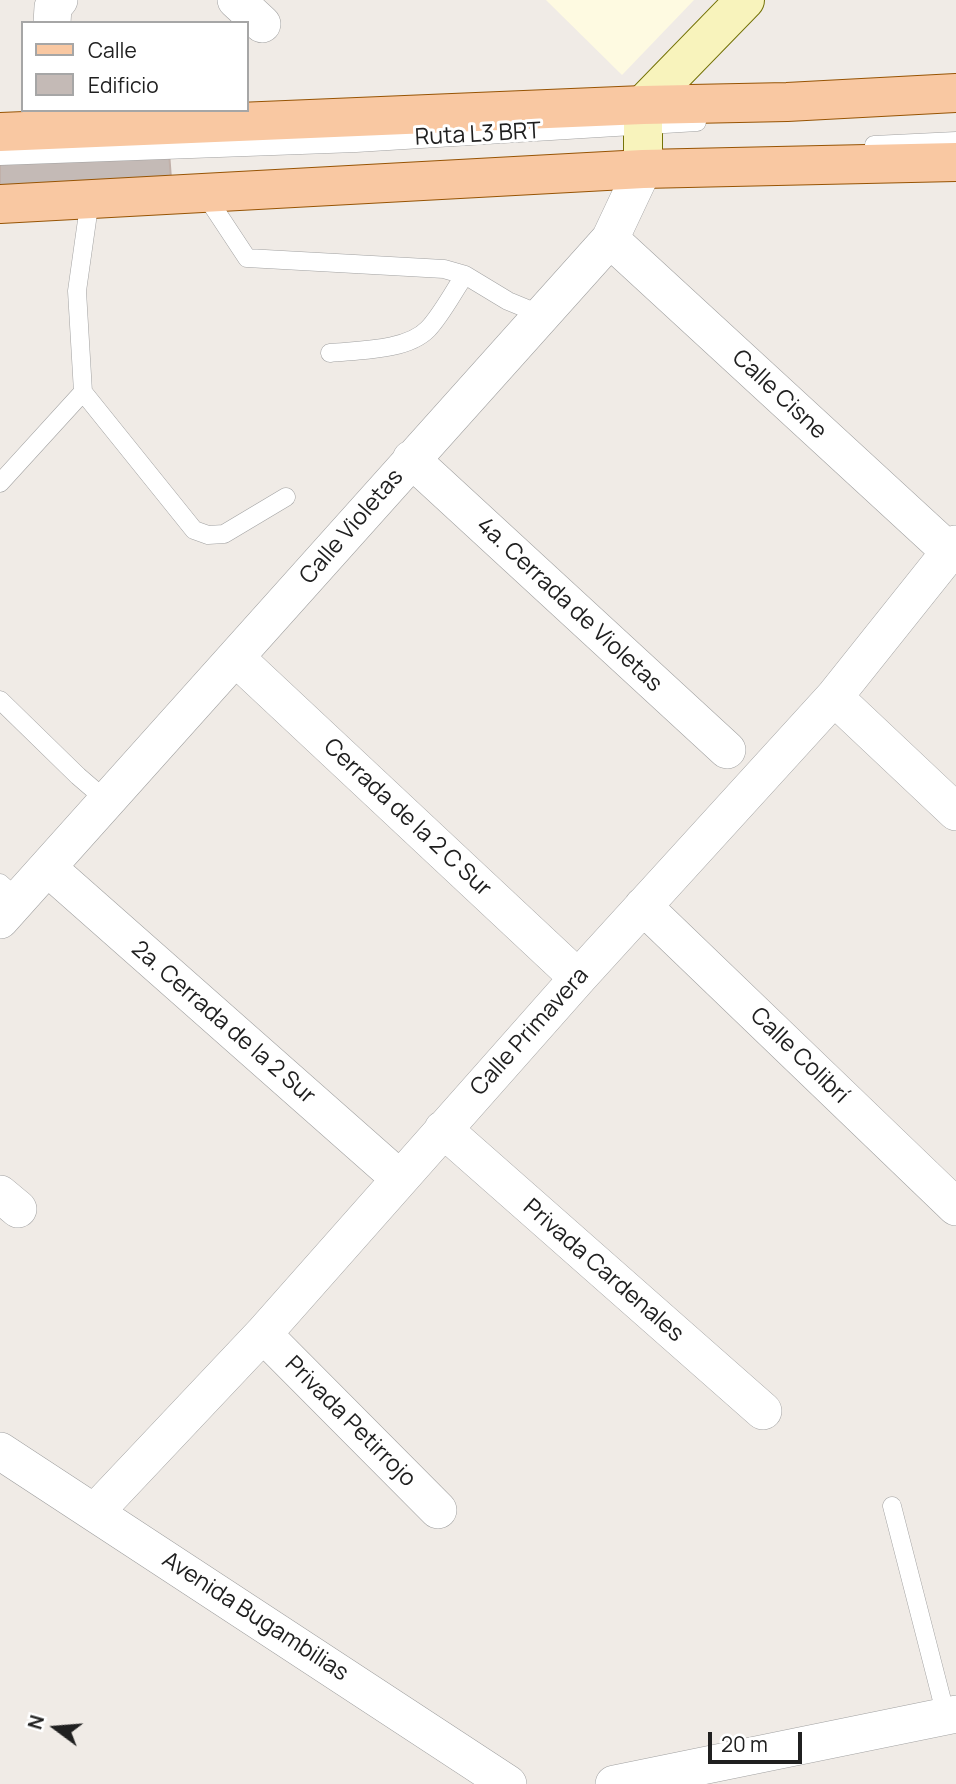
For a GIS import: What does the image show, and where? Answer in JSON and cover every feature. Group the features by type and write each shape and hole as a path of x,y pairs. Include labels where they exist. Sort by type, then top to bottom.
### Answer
{"main road":[{"path":"0,204 204,193 644,139 787,102 956,93"},
{"path":"0,132 201,117 644,139 956,162"}],"street":[{"path":"52,21 53,7 59,0"},
{"path":"644,139 745,0"},
{"name":"Calle Violetas","path":"6,901 48,868 610,239 644,139"},
{"name":"Calle Cisne","path":"610,239 953,548"},
{"name":"4a. Cerrada de Violetas","path":"411,460 727,750"},
{"name":"Calle Primavera","path":"95,1512 263,1334 398,1178 834,696 953,548"},
{"name":"Cerrada de la 2 C Sur","path":"236,658 578,978"},
{"path":"834,696 956,812"},
{"name":"2a. Cerrada de la 2 Sur","path":"48,868 398,1178"},
{"name":"Calle Colibrí","path":"643,906 956,1207"},
{"name":"Privada Cardenales","path":"443,1129 763,1411"},
{"name":"Privada Petirrojo","path":"263,1334 438,1510"},
{"name":"Avenida Bugambilias","path":"0,1451 508,1784"},
{"path":"614,1784 951,1715"}],"lane":[{"name":"Ruta L3 BRT","path":"0,156 356,143 644,139 719,121 956,108"},
{"path":"0,191 644,139 834,147"},
{"path":"861,146 956,141"},
{"path":"204,193 247,258 444,269 465,275 508,301 542,315"},
{"path":"90,199 77,291 83,392 194,530 208,536 224,534 286,497"},
{"path":"330,353 401,344 427,330 465,275"},
{"path":"0,483 83,392"},
{"path":"0,700 107,801"},
{"path":"892,1506 951,1715"}],"shaded area":[{"path":"546,0 694,0 622,75"}],"building":[{"path":"169,152 171,179 0,187 0,160"}]}
